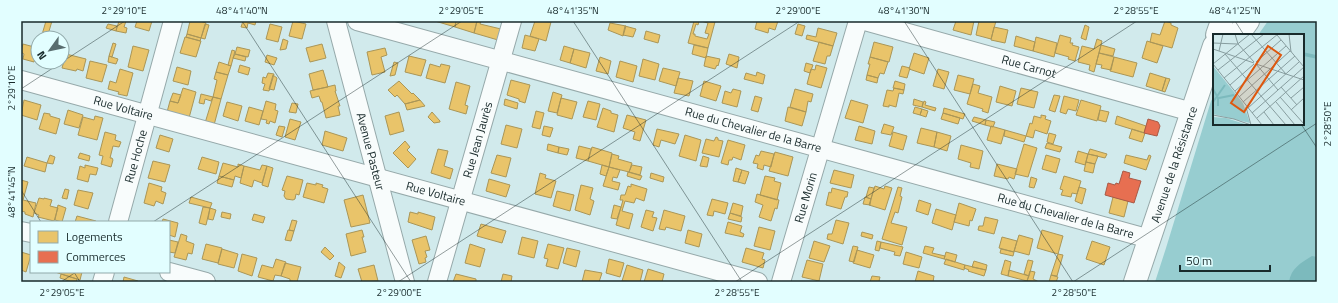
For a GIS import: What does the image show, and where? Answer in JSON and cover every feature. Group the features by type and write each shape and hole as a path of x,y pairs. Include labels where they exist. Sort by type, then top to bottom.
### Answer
{"main road":[{"path":"1217,34 1222,21"},
{"path":"1239,34 1248,21"},
{"name":"Avenue de la Résistance","path":"1135,282 1138,268 1150,240 1192,112 1209,73 1213,51"}],"street":[{"name":"Rue Hoche","path":"118,221 173,21"},
{"name":"Avenue Pasteur","path":"336,21 376,178 405,282"},
{"name":"Rue du Chevalier de la Barre","path":"357,21 1150,240"},
{"name":"Rue Jean Jaurès","path":"437,282 512,21"},
{"name":"Rue Morin","path":"781,282 858,21"},
{"name":"Rue Carnot","path":"865,21 1192,112"},
{"name":"Rue Voltaire","path":"21,80 758,282"},
{"path":"170,272 206,282"}],"shaded area":[{"path":"1268,21 1317,21 1317,282 1155,282 1213,98 1213,125 1304,125 1304,34 1259,34"},
{"path":"1312,256 1317,257 1317,282 1289,282 1294,269"}],"building: Logements":[{"path":"46,21 52,21 49,30 43,30"},
{"path":"119,21 126,21 124,27 127,28 126,33 116,31"},
{"path":"137,21 152,21 149,31 135,27"},
{"path":"190,21 200,21 206,23 201,38 187,34"},
{"path":"243,21 256,21 255,25 248,23 247,28 241,27"},
{"path":"293,21 306,24 302,39 289,36"},
{"path":"435,21 456,21 455,27"},
{"path":"456,21 477,21 474,33 455,27"},
{"path":"477,21 481,21 480,24 501,29 498,40 474,33"},
{"path":"535,21 551,22 546,41 530,36"},
{"path":"694,21 699,21 698,25 696,24 693,34 695,34 695,36 707,39 709,34 705,33 708,23 701,21 715,22 708,48 688,43"},
{"path":"757,21 778,21 775,30 769,28 768,33 755,29"},
{"path":"956,21 974,21 971,35 953,30"},
{"path":"979,21 996,21 991,39 976,35"},
{"path":"1165,21 1178,28 1172,48 1150,42 1152,33 1160,35"},
{"path":"610,23 626,26 623,36 608,30"},
{"path":"108,24 117,26 116,31 106,28"},
{"path":"205,24 209,25 205,39 201,38"},
{"path":"270,24 282,27 278,42 266,39"},
{"path":"798,24 805,26 802,36 795,34"},
{"path":"1085,25 1089,27 1086,40 1081,38"},
{"path":"625,26 636,29 633,37 623,35"},
{"path":"994,27 1008,30 1005,43 991,40"},
{"path":"818,28 837,33 833,46 806,39 807,35 816,37"},
{"path":"646,31 660,35 658,43 644,39"},
{"path":"187,34 201,38 200,41 186,37"},
{"path":"525,35 539,39 535,51 522,48"},
{"path":"1060,35 1071,38 1070,43 1073,43 1072,45 1079,47 1075,61 1068,59 1069,57 1055,53"},
{"path":"1016,36 1035,42 1033,51 1014,46"},
{"path":"185,37 201,41 196,57 180,53"},
{"path":"1036,37 1057,43 1054,57 1033,51"},
{"path":"283,39 288,41 286,49 280,50"},
{"path":"1097,39 1102,41 1094,72 1089,70 1090,65 1078,62 1082,46 1094,49"},
{"path":"1147,41 1163,46 1157,63 1142,58"},
{"path":"819,42 833,46 830,56 827,56 825,64 813,61"},
{"path":"874,42 893,47 889,62 870,57"},
{"path":"113,43 116,44 112,57 109,56"},
{"path":"23,44 30,46 30,61 23,59 24,54 21,52"},
{"path":"322,44 326,58 310,62 306,48"},
{"path":"694,45 708,48 706,58 692,54"},
{"path":"1101,45 1115,49 1113,56 1099,53"},
{"path":"133,46 149,50 143,71 128,67"},
{"path":"564,46 574,49 570,63 560,60"},
{"path":"237,47 250,50 248,57 235,54"},
{"path":"385,48 387,55 381,57 385,72 372,75 367,52"},
{"path":"574,49 590,53 586,68 570,63"},
{"path":"232,50 235,51 231,66 228,65"},
{"path":"914,53 929,58 924,74 909,69"},
{"path":"1099,53 1114,57 1111,70 1101,68 1102,65 1096,64"},
{"path":"235,54 246,57 245,61 233,58"},
{"path":"729,54 739,57 737,68 726,64"},
{"path":"70,55 86,59 83,71 77,69 76,71 70,70"},
{"path":"267,55 277,58 274,65 265,62"},
{"path":"109,56 118,59 116,64 108,62"},
{"path":"409,56 426,60 421,76 405,72"},
{"path":"706,56 720,59 718,66 717,65 715,69 704,66"},
{"path":"600,57 611,61 608,74 596,71"},
{"path":"870,57 888,62 884,74 880,73 878,78 867,75"},
{"path":"1114,57 1137,63 1133,77 1110,71"},
{"path":"643,59 659,64 655,80 639,76"},
{"path":"90,61 107,65 102,82 86,78"},
{"path":"620,61 637,66 633,82 616,77"},
{"path":"219,62 231,66 228,75 216,72"},
{"path":"394,62 398,63 395,75 390,76"},
{"path":"806,63 813,65 810,73 804,71"},
{"path":"430,64 440,67 441,64 450,66 445,83 426,78"},
{"path":"240,65 250,68 248,75 238,72"},
{"path":"816,65 827,68 821,88 807,84 811,69 815,70"},
{"path":"902,66 910,68 907,78 899,76"},
{"path":"177,67 191,71 188,85 173,81"},
{"path":"663,68 680,72 676,86 659,81"},
{"path":"120,69 133,73 127,96 118,94 119,92 108,89 110,81 116,83"},
{"path":"938,69 949,72 944,89 933,86"},
{"path":"323,70 328,87 313,90 309,74"},
{"path":"216,72 228,75 221,99 213,97 217,80 214,79"},
{"path":"757,72 765,75 763,84 744,79 746,73 756,76"},
{"path":"268,73 274,74 269,91 263,90 265,84 262,83 263,77 266,78"},
{"path":"1150,73 1166,78 1162,91 1146,86"},
{"path":"273,75 277,78 274,90 269,89"},
{"path":"867,75 878,78 877,83 866,80"},
{"path":"958,75 974,79 970,94 954,90"},
{"path":"678,78 693,81 689,96 674,93"},
{"path":"1166,78 1170,79 1165,92 1162,91"},
{"path":"511,80 530,85 525,103 519,101 519,99 507,95"},
{"path":"399,81 420,100 405,104 397,95 395,97 388,90"},
{"path":"704,81 721,86 716,101 700,96"},
{"path":"895,81 905,84 904,90 893,88"},
{"path":"456,82 470,86 465,105 468,106 466,114 449,109"},
{"path":"973,84 980,86 978,93 992,97 988,113 982,111 983,109 967,104"},
{"path":"335,85 335,91 340,106 338,106 340,115 326,118 319,96 312,98 310,91"},
{"path":"1000,86 1016,91 1012,106 996,102"},
{"path":"183,88 196,92 189,118 167,112 170,101 178,103"},
{"path":"894,88 904,90 903,94 899,93 896,107 889,105 889,107 883,106 887,90 893,91"},
{"path":"1021,88 1038,92 1034,108 1017,104"},
{"path":"733,89 741,91 737,107 722,103 725,91 731,93"},
{"path":"795,89 813,94 811,102 808,101 806,112 790,107"},
{"path":"553,92 562,95 557,113 548,111"},
{"path":"173,93 181,95 178,103 170,101"},
{"path":"201,94 213,97 211,101 205,99 204,104 199,103"},
{"path":"1054,95 1060,96 1055,112 1049,110"},
{"path":"755,96 762,98 758,112 751,110"},
{"path":"1064,96 1079,100 1076,111 1068,109 1066,114 1060,112"},
{"path":"213,97 221,99 214,125 205,123"},
{"path":"561,98 577,102 572,119 557,115"},
{"path":"505,99 518,103 517,109 504,105"},
{"path":"914,99 923,102 922,107 913,105"},
{"path":"24,100 41,105 37,120 21,115"},
{"path":"420,100 425,106 407,110 405,104"},
{"path":"851,100 868,105 863,123 845,118"},
{"path":"1081,100 1101,106 1097,121 1076,115"},
{"path":"266,101 276,104 275,110 278,111 275,123 270,121 269,124 266,123 267,120 261,119"},
{"path":"588,101 600,104 596,120 583,117"},
{"path":"924,101 926,102 925,105 936,108 935,111 922,107"},
{"path":"227,102 242,106 238,121 223,116"},
{"path":"292,103 298,104 296,113 289,112"},
{"path":"249,107 263,111 259,125 245,121"},
{"path":"788,107 806,112 802,126 785,121"},
{"path":"915,107 922,109 920,115 913,113"},
{"path":"603,108 618,115 614,132 597,127"},
{"path":"944,108 965,114 963,119 943,113"},
{"path":"922,109 928,111 926,117 920,115"},
{"path":"68,110 83,115 79,128 64,124"},
{"path":"1100,110 1109,112 1106,122 1098,120"},
{"path":"536,111 544,113 540,129 532,127"},
{"path":"399,112 404,131 390,135 385,116"},
{"path":"432,112 440,122 434,123 428,117"},
{"path":"44,113 60,119 56,134 39,129"},
{"path":"943,113 960,118 958,124 941,119"},
{"path":"627,115 646,120 640,141 633,139 635,132 623,128"},
{"path":"1041,115 1046,116 1045,119 1051,121 1047,134 1035,130 1033,138 1026,136 1034,116 1041,118"},
{"path":"95,116 103,118 97,140 78,135 83,117 94,120"},
{"path":"1117,116 1146,126 1144,133 1115,124"},
{"path":"974,117 986,120 985,125 972,121"},
{"path":"290,119 301,122 295,140 285,137"},
{"path":"986,120 995,122 993,127 985,125"},
{"path":"884,124 894,127 891,135 881,133"},
{"path":"506,125 522,129 517,148 501,144"},
{"path":"279,126 285,127 282,137 276,135"},
{"path":"544,126 553,128 550,137 542,135"},
{"path":"859,126 875,131 872,144 855,140"},
{"path":"991,126 1005,130 1001,144 987,140"},
{"path":"921,128 937,132 934,147 917,143"},
{"path":"657,129 679,134 675,144 661,140 659,147 653,145"},
{"path":"1132,129 1145,133 1142,142 1129,138"},
{"path":"1005,130 1026,136 1024,142 1004,136"},
{"path":"325,131 347,138 343,151 322,145"},
{"path":"105,132 116,135 115,140 121,142 119,147 113,146 110,158 113,160 111,167 101,164 103,156 99,155"},
{"path":"893,132 907,136 903,150 889,146"},
{"path":"937,132 951,136 947,151 934,147"},
{"path":"1049,133 1056,135 1053,144 1047,142"},
{"path":"160,135 173,139 169,152 156,148"},
{"path":"685,135 701,140 696,161 679,156"},
{"path":"716,137 718,140 723,141 719,157 702,153 706,139 714,141"},
{"path":"728,140 745,145 741,160 733,157 732,160 729,160 728,165 721,163"},
{"path":"405,141 410,147 407,150 416,159 408,168 393,153"},
{"path":"1047,143 1062,147 1060,152 1045,148"},
{"path":"548,144 559,147 558,153 547,150"},
{"path":"1024,144 1037,148 1028,177 1015,174"},
{"path":"961,145 983,151 979,169 970,167 971,163 958,159"},
{"path":"579,146 591,149 588,161 576,158"},
{"path":"559,147 569,149 567,155 558,153"},
{"path":"592,147 612,153 609,167 588,161"},
{"path":"438,149 448,151 444,166 453,169 450,179 431,173"},
{"path":"1090,149 1107,154 1105,158 1088,154"},
{"path":"761,151 774,154 771,167 764,165 763,170 757,168 758,164 753,163 756,155 759,156"},
{"path":"1078,151 1088,154 1085,165 1075,162"},
{"path":"775,152 793,157 788,176 769,171"},
{"path":"80,153 90,156 89,161 78,158"},
{"path":"612,154 619,156 618,159 632,163 629,172 609,167"},
{"path":"1088,154 1098,156 1095,164 1086,162"},
{"path":"50,155 55,157 53,164 47,163"},
{"path":"497,155 511,158 506,177 491,173"},
{"path":"1046,155 1060,159 1056,173 1042,169"},
{"path":"1126,155 1147,160 1149,155 1151,156 1146,170 1124,163"},
{"path":"703,156 709,158 707,167 700,166"},
{"path":"27,157 47,163 45,172 24,166"},
{"path":"202,157 219,162 216,174 198,169"},
{"path":"153,161 170,165 165,182 148,178"},
{"path":"1086,162 1095,164 1093,173 1084,171"},
{"path":"223,163 238,167 238,164 244,166 241,178 235,176 234,180 219,176"},
{"path":"997,164 1017,169 1014,179 1009,177 1008,179 994,176"},
{"path":"85,165 98,168 96,175 90,174 88,182 77,179 80,166 85,168"},
{"path":"262,165 267,166 262,183 254,180 252,187 240,183 244,166 260,170"},
{"path":"602,165 609,167 606,176 600,174"},
{"path":"632,165 642,167 640,175 629,172"},
{"path":"267,166 273,168 268,187 262,185"},
{"path":"609,167 620,170 617,178 613,177 612,181 620,183 618,190 603,186"},
{"path":"736,168 742,170 738,182 733,181"},
{"path":"742,170 749,172 745,184 738,182"},
{"path":"834,170 854,175 851,188 830,183"},
{"path":"628,172 642,176 640,180 627,176"},
{"path":"540,173 546,175 545,178 556,181 551,198 535,194"},
{"path":"651,173 664,177 663,182 650,178"},
{"path":"219,176 234,180 232,187 217,183"},
{"path":"287,176 303,180 299,195 296,194 295,199 293,200 286,199 284,196 285,191 282,190"},
{"path":"765,176 775,178 774,181 781,183 777,200 760,195"},
{"path":"1064,176 1081,181 1077,194 1072,193 1071,197 1061,195 1063,190 1060,189"},
{"path":"1031,177 1037,179 1034,188 1029,187"},
{"path":"489,179 510,185 506,197 486,191"},
{"path":"21,180 28,182 23,200 36,203 33,217 21,211"},
{"path":"149,183 162,187 161,191 166,193 163,204 156,201 154,206 144,203"},
{"path":"307,183 323,185 322,187 328,189 324,203 303,197"},
{"path":"631,184 647,189 644,201 636,198 634,203 625,201 622,211 633,214 629,229 616,225 623,200 620,200 621,195 625,195 628,186 631,187"},
{"path":"581,185 593,188 590,199 594,201 590,215 575,210"},
{"path":"875,186 884,189 885,186 892,188 885,210 869,205"},
{"path":"869,187 874,188 871,199 866,197"},
{"path":"898,187 902,188 900,196 902,197 898,213 895,212 891,223 907,227 902,245 882,239"},
{"path":"1079,187 1086,189 1082,204 1075,201"},
{"path":"832,188 848,192 841,209 826,205 829,192 831,193"},
{"path":"65,189 69,190 67,199 62,198"},
{"path":"78,190 93,193 88,209 74,205"},
{"path":"557,191 574,195 570,211 553,206"},
{"path":"757,194 779,200 777,209 775,208 771,221 759,217 763,205 755,202"},
{"path":"363,195 370,223 351,227 344,200"},
{"path":"191,197 212,203 210,208 189,203"},
{"path":"865,197 871,199 870,205 863,204"},
{"path":"1113,197 1128,201 1124,217 1109,213"},
{"path":"39,198 52,200 50,206 58,208 54,221 38,217 39,215 34,213"},
{"path":"712,199 728,203 725,214 714,211 713,216 707,215"},
{"path":"919,200 931,204 928,215 916,211"},
{"path":"733,203 743,206 741,216 730,213"},
{"path":"959,203 976,209 972,221 970,220 969,226 954,222"},
{"path":"58,205 66,208 62,221 55,220"},
{"path":"614,205 621,207 617,219 611,218"},
{"path":"203,207 210,208 206,225 199,223"},
{"path":"210,208 216,210 213,220 208,219"},
{"path":"936,209 956,215 952,230 932,223"},
{"path":"646,210 654,212 652,217 657,218 653,231 641,227"},
{"path":"664,210 685,216 681,231 666,227 665,230 659,229"},
{"path":"222,212 231,214 230,219 221,217"},
{"path":"410,212 418,214 418,212 435,217 432,230 408,222"},
{"path":"730,213 742,217 741,222 728,219"},
{"path":"254,214 265,217 263,223 252,220"},
{"path":"77,216 96,221 75,221"},
{"path":"985,217 998,220 994,234 978,230 979,226 983,226"},
{"path":"163,219 178,223 175,237 170,235 170,221 162,221"},
{"path":"292,220 297,221 294,231 289,230"},
{"path":"836,220 849,223 843,244 827,239 828,234 832,234"},
{"path":"728,222 742,226 740,232 744,234 743,237 725,233"},
{"path":"481,224 506,231 502,243 477,236"},
{"path":"759,227 775,231 770,250 754,246"},
{"path":"288,230 294,231 291,241 285,240"},
{"path":"362,230 364,237 362,237 366,252 351,256 346,234"},
{"path":"688,230 702,234 699,247 685,243"},
{"path":"1042,230 1063,236 1058,254 1037,248"},
{"path":"862,232 873,235 872,239 861,236"},
{"path":"181,234 187,236 186,241 194,244 192,254 188,253 186,260 174,257"},
{"path":"1019,235 1033,239 1029,255 1014,251"},
{"path":"426,236 430,250 425,251 427,257 425,258 426,262 419,264 412,240"},
{"path":"522,237 538,241 534,258 518,254"},
{"path":"1002,237 1017,241 1014,252 999,248"},
{"path":"170,240 178,242 175,253 170,252"},
{"path":"814,241 830,246 824,262 809,258"},
{"path":"877,241 881,242 879,251 875,250"},
{"path":"1092,241 1110,247 1104,265 1086,259"},
{"path":"881,242 903,247 900,256 894,255 895,252 880,248"},
{"path":"206,244 222,248 218,263 202,259"},
{"path":"470,244 485,249 480,267 465,263"},
{"path":"548,244 564,248 558,269 546,266 548,259 544,258"},
{"path":"853,246 858,247 854,262 849,261"},
{"path":"925,246 934,248 932,253 945,256 944,259 923,253"},
{"path":"325,247 334,256 330,260 321,252"},
{"path":"567,248 580,251 576,267 563,263"},
{"path":"746,248 764,253 762,259 765,260 763,268 742,262"},
{"path":"222,249 238,254 234,268 218,264"},
{"path":"1001,249 1014,252 1013,256 1000,253"},
{"path":"857,250 874,255 870,268 853,263"},
{"path":"21,252 30,255 30,258 26,272 21,270"},
{"path":"906,252 922,257 919,268 903,264"},
{"path":"946,252 957,255 955,262 944,259"},
{"path":"242,254 257,258 252,276 238,271"},
{"path":"1058,254 1063,255 1057,276 1051,275"},
{"path":"276,259 286,262 281,276 275,275 273,281 258,277 262,265 273,268"},
{"path":"609,259 624,263 620,277 606,273"},
{"path":"946,259 965,265 964,270 944,264"},
{"path":"807,260 823,264 819,281 802,277"},
{"path":"1005,260 1011,262 1008,276 1001,274"},
{"path":"1028,260 1033,261 1029,276 1024,274"},
{"path":"974,261 987,265 986,270 972,267"},
{"path":"339,262 345,267 341,278 335,276"},
{"path":"285,263 301,267 297,282 290,281 290,279 281,276"},
{"path":"374,265 378,281 362,282 358,269"},
{"path":"627,265 643,270 640,282 622,281"},
{"path":"965,265 986,270 984,276 968,271 969,270 964,268"},
{"path":"648,269 664,274 662,282 644,282"},
{"path":"585,270 602,273 599,282 582,282"},
{"path":"1009,270 1029,276 1027,281 1008,276"},
{"path":"918,271 934,276 933,282 915,282"},
{"path":"1030,271 1035,272 1033,279 1039,282 1027,281"},
{"path":"58,273 82,273 80,280"},
{"path":"61,274 77,279 76,282 60,278"},
{"path":"456,274 476,279 476,282 453,282"},
{"path":"503,274 512,276 511,282 501,282"},
{"path":"1051,275 1058,277 1056,282 1049,282"},
{"path":"872,276 880,277 879,281 882,282 870,282"},
{"path":"124,277 138,281 138,282 123,282"}],"building: Commerces":[{"path":"1148,119 1158,122 1160,126 1157,136 1144,133"},
{"path":"1123,171 1130,173 1129,178 1141,181 1134,203 1105,195 1108,183 1115,185 1116,183 1119,184"}],"waterway":[{"path":"1304,54 1317,57"}]}
